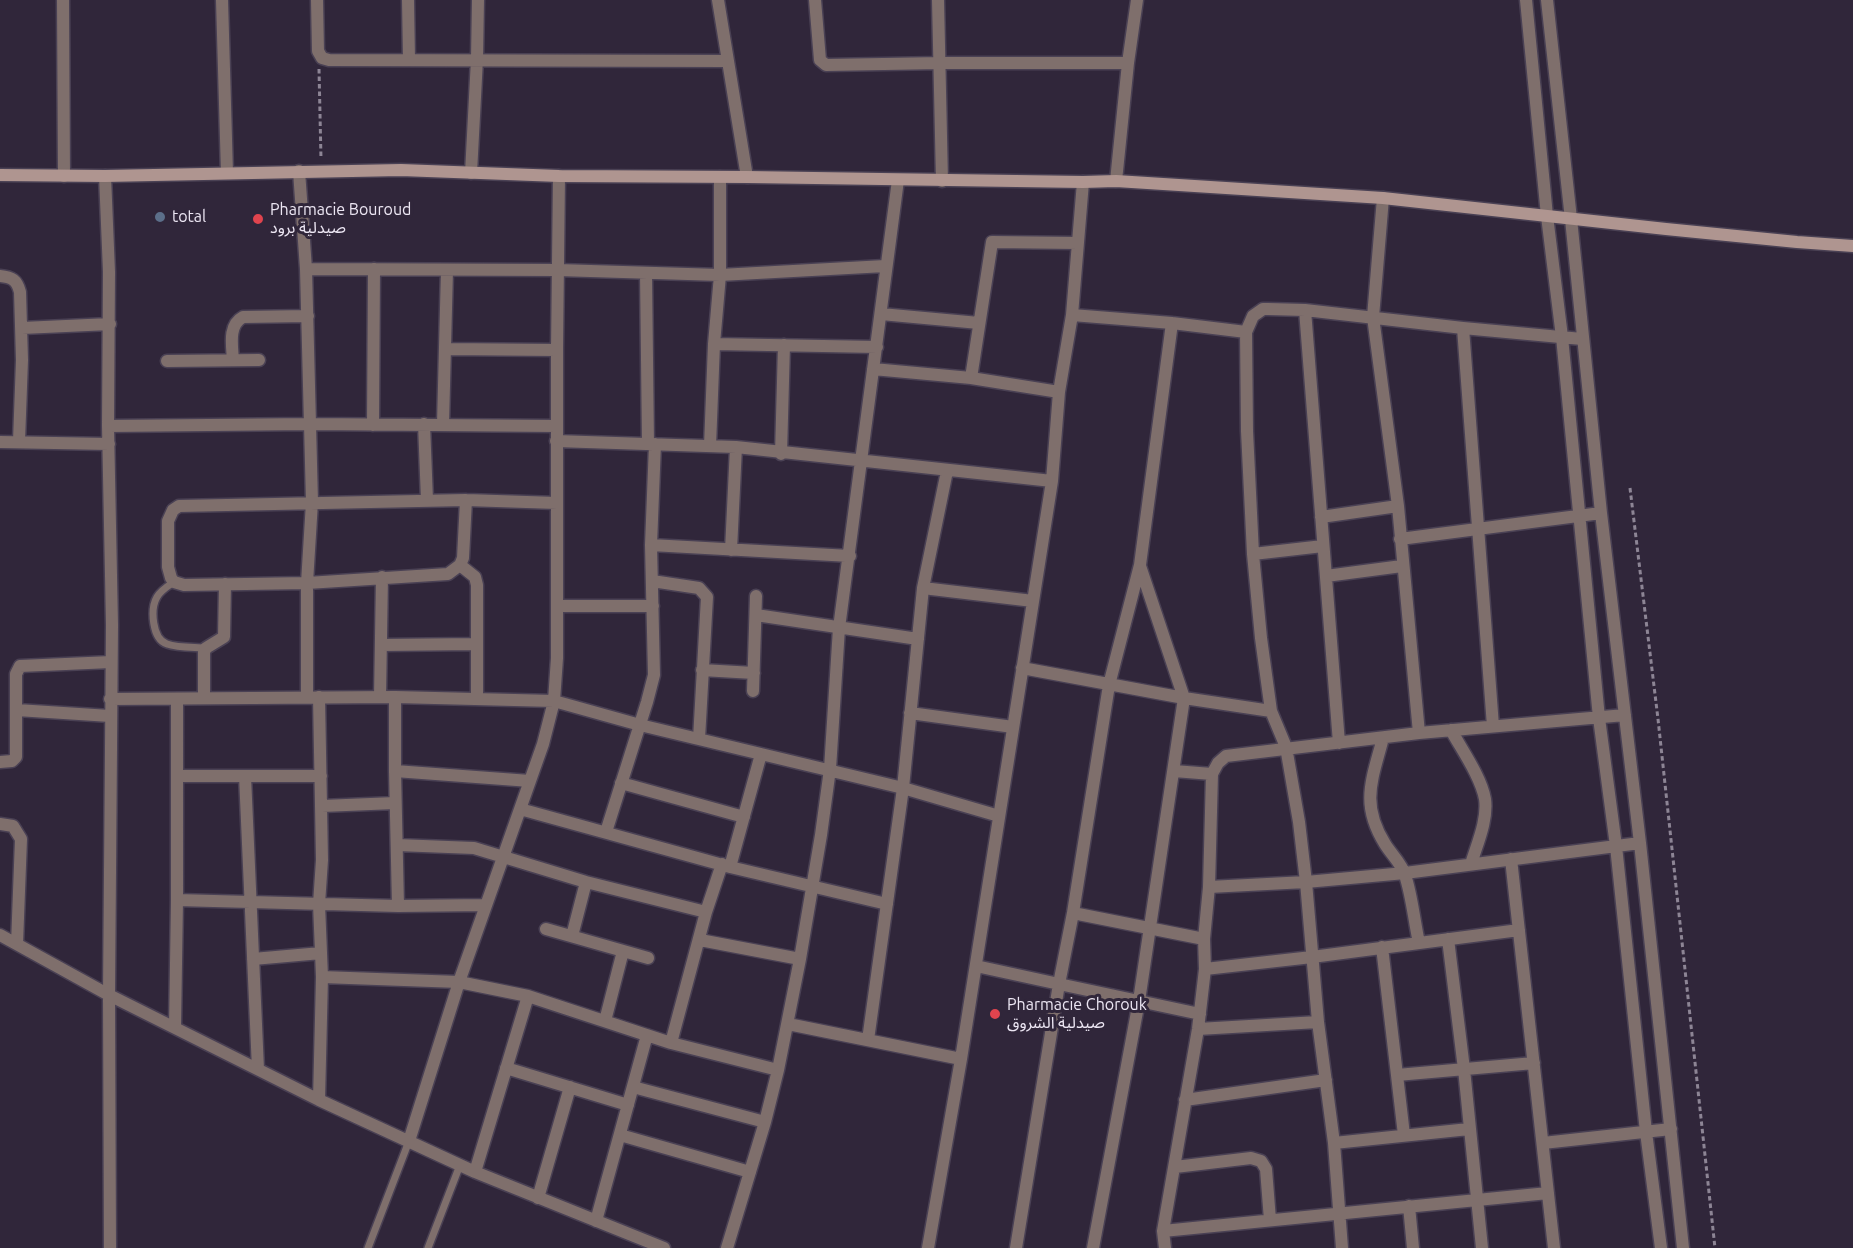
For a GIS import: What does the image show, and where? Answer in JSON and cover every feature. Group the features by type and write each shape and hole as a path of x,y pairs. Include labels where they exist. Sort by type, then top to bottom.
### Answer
{"main road":[{"path":"0,175 105,176 321,171 942,181 1116,181 1383,198 1853,246"}],"street":[{"path":"63,0 63,176"},
{"path":"222,0 227,173"},
{"path":"317,0 317,47 319,56 329,60 727,61"},
{"path":"408,0 409,59"},
{"path":"471,172 478,0"},
{"path":"718,0 747,177"},
{"path":"815,0 819,55 823,64 1128,63"},
{"path":"938,0 942,181"},
{"path":"1116,181 1137,0"},
{"path":"1526,0 1599,718 1616,846 1646,1132 1661,1248"},
{"path":"1547,0 1572,219 1582,339 1640,843 1683,1248"},
{"path":"299,171 308,316 312,502 307,583 322,806 319,904 322,977 318,1100"},
{"path":"105,176 110,324 108,426 111,520 110,1248"},
{"path":"409,1142 459,982 543,744 554,700 557,658 556,350 559,176"},
{"path":"710,446 714,344 720,275 720,177"},
{"path":"727,1248 765,1122 778,1070 812,885 830,770 839,628 898,180"},
{"path":"928,1248 961,1059 1052,481 1059,392 1072,315 1083,182"},
{"path":"1383,198 1373,317 1398,506 1419,734"},
{"path":"971,378 992,242 1078,243"},
{"path":"306,270 558,270 720,275 885,266"},
{"path":"373,424 374,269"},
{"path":"443,424 447,270"},
{"path":"606,832 654,675 651,545 652,444 646,273"},
{"path":"0,276 13,279 18,284 22,328 19,441"},
{"path":"1342,1248 1334,1143 1318,1022 1306,882 1286,747 1271,711 1261,638 1253,554 1247,430 1246,332 1251,320 1263,309 1305,310 1582,339"},
{"path":"1305,310 1339,743"},
{"path":"881,315 979,323"},
{"path":"1072,315 1246,332"},
{"path":"233,360 233,330 243,317 308,316"},
{"path":"1016,1248 1109,685 1140,565 1172,323"},
{"path":"22,328 110,324"},
{"path":"1462,328 1493,726"},
{"path":"714,344 877,347"},
{"path":"781,453 784,345"},
{"path":"445,349 556,350"},
{"path":"167,360 259,360"},
{"path":"873,369 971,378 1059,392"},
{"path":"108,426 310,424 557,426"},
{"path":"424,424 427,500"},
{"path":"0,441 109,444"},
{"path":"556,441 736,447 1052,481"},
{"path":"731,550 736,447"},
{"path":"868,1040 903,788 923,588 947,471"},
{"path":"466,500 462,558 460,565 448,574 307,583 184,585 174,582 169,573 168,521 173,510 178,506 427,500 466,500 557,503"},
{"path":"1321,517 1398,506"},
{"path":"1400,539 1601,513"},
{"path":"651,545 850,556"},
{"path":"1253,554 1323,546"},
{"path":"460,565 475,577 477,585 477,699"},
{"path":"1093,1248 1139,1001 1184,698 1140,565"},
{"path":"1326,576 1402,566"},
{"path":"380,696 382,578"},
{"path":"652,582 699,588 706,594 699,739"},
{"path":"204,699 204,652 206,648 225,637 225,584"},
{"path":"923,588 1034,601"},
{"path":"753,691 756,596"},
{"path":"557,606 653,606"},
{"path":"756,615 918,639"},
{"path":"381,645 476,644"},
{"path":"0,762 12,761 16,757 16,674 20,666 111,662"},
{"path":"1022,668 1184,698 1271,711"},
{"path":"702,670 754,673"},
{"path":"110,699 380,696 554,700 640,725 903,788 999,816"},
{"path":"395,697 398,906"},
{"path":"175,1027 177,699"},
{"path":"17,710 110,716"},
{"path":"910,713 1013,727"},
{"path":"1165,1248 1163,1231 1200,1014 1209,887 1212,774 1218,763 1229,754 1286,747 1625,715"},
{"path":"1451,730 1479,783 1485,800 1484,818 1471,864"},
{"path":"1383,738 1369,802 1373,822 1384,843 1405,873 1419,942"},
{"path":"672,1043 706,912 744,817 761,754"},
{"path":"395,771 530,781"},
{"path":"1174,771 1212,774"},
{"path":"177,776 321,776"},
{"path":"245,776 258,1069"},
{"path":"621,783 744,817"},
{"path":"322,806 395,803"},
{"path":"520,809 726,865 887,904"},
{"path":"0,824 13,826 21,839 17,944"},
{"path":"1209,887 1306,882 1405,873 1640,843"},
{"path":"397,845 474,848 586,882 706,912"},
{"path":"1510,859 1554,1248"},
{"path":"572,936 586,882"},
{"path":"177,900 398,906 486,905"},
{"path":"1073,912 1204,939"},
{"path":"546,929 648,958"},
{"path":"1204,969 1518,930"},
{"path":"0,935 109,995 318,1100 475,1172 596,1221 643,1244 664,1248"},
{"path":"1448,939 1482,1248"},
{"path":"700,940 800,959"},
{"path":"1382,947 1404,1135"},
{"path":"606,1021 623,951"},
{"path":"253,959 321,953"},
{"path":"976,966 1200,1014"},
{"path":"322,977 459,982 528,996 672,1043 778,1070"},
{"path":"475,1172 528,996"},
{"path":"1198,1029 1318,1022"},
{"path":"788,1024 961,1059"},
{"path":"596,1221 647,1035"},
{"path":"1397,1076 1534,1063"},
{"path":"506,1068 628,1105"},
{"path":"1185,1100 1326,1080"},
{"path":"538,1198 570,1087"},
{"path":"633,1087 765,1122"},
{"path":"1334,1143 1469,1129"},
{"path":"1543,1143 1671,1129"},
{"path":"620,1135 750,1172"},
{"path":"1175,1167 1251,1158 1261,1161 1266,1169 1270,1220"},
{"path":"1163,1231 1548,1193"},
{"path":"1409,1206 1413,1248"}],"lane":[{"path":"174,582 158,596 154,603 154,628 159,638 167,644 206,648"},
{"path":"368,1248 409,1142"},
{"path":"428,1248 460,1165"}],"path":[{"path":"319,56 321,171"},
{"path":"1630,488 1658,718 1715,1248"}],"place":[{"name":"total","path":"160,217"},
{"name":"Pharmacie Bouroud صيدلية برود","path":"258,219"},
{"name":"Pharmacie Chorouk صيدلية الشروق","path":"995,1014"}]}
